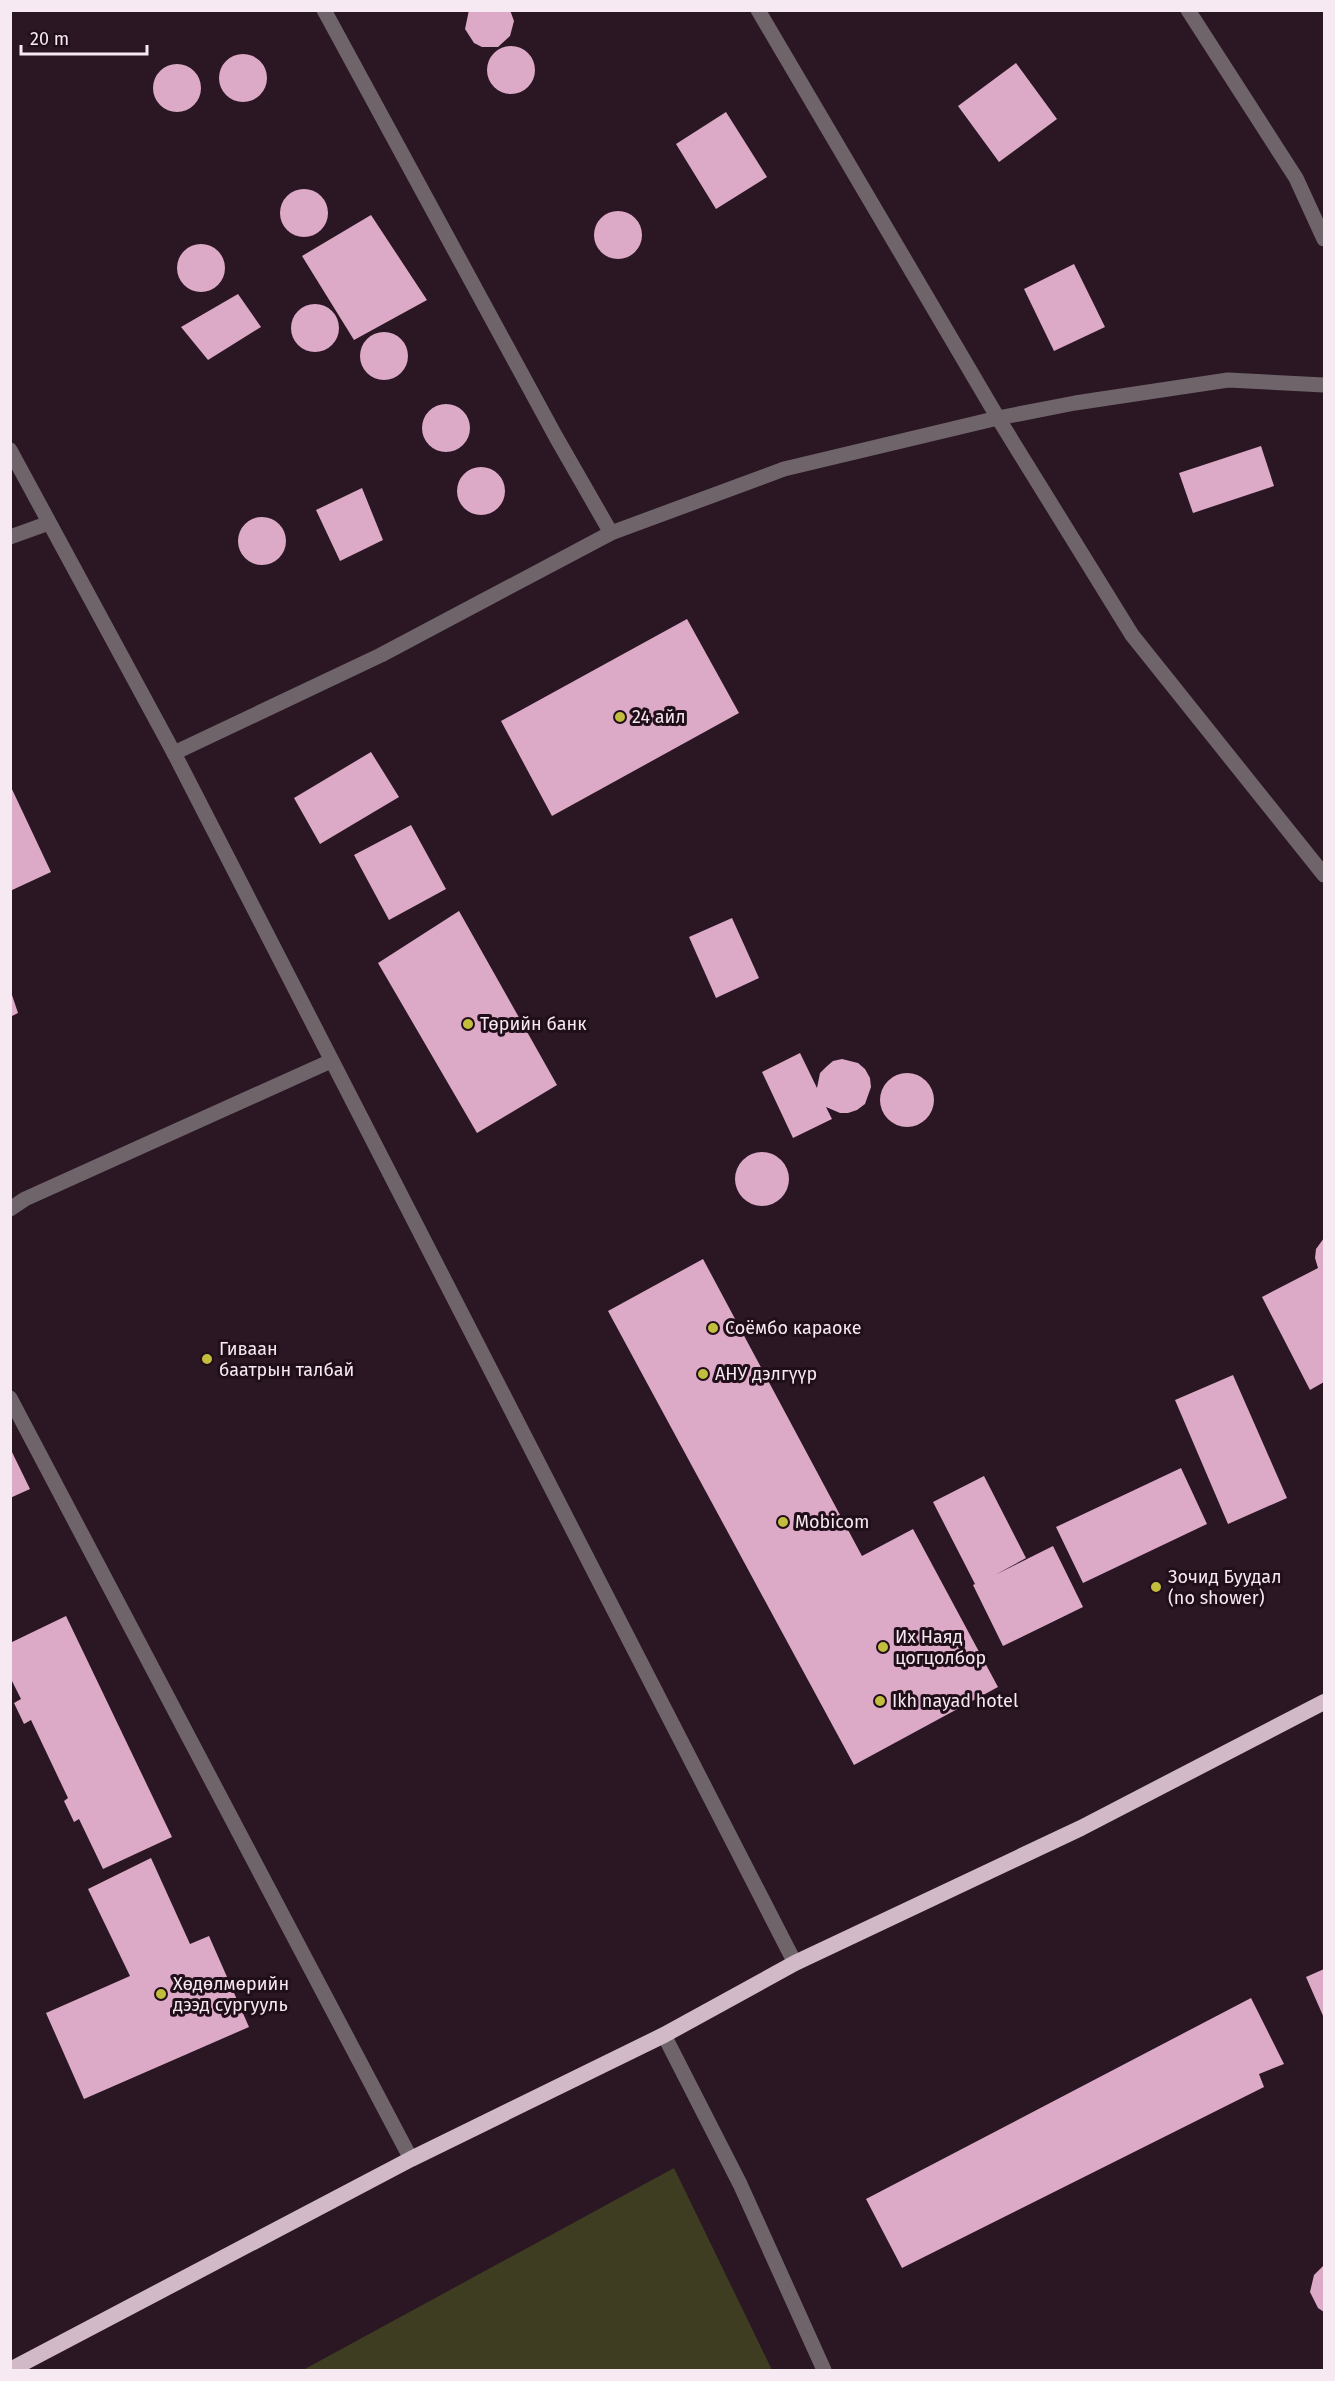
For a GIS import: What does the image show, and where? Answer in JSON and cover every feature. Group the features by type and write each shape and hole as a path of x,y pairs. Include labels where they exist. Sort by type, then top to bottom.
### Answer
{"highway":[{"path":"10,2370 411,2158 664,2035 795,1963 1081,1828 1324,1702"}],"street":[{"path":"324,10 556,437 611,533"},
{"path":"758,10 998,418 1132,635 1324,875"},
{"path":"1188,10 1296,178 1324,239"},
{"path":"174,753 381,655 611,533 784,470 998,418 1075,403 1228,380 1324,385"},
{"path":"10,450 174,753 795,1963"},
{"path":"10,537 50,523"},
{"path":"10,1209 25,1199 331,1061"},
{"path":"10,1398 411,2158"},
{"path":"664,2035 740,2184 824,2370"}],"shaded area":[{"path":"674,2168 772,2370 303,2370"}],"building":[{"path":"469,10 510,10 514,21 510,36 498,47 482,47 474,43 465,29"},
{"path":"506,46 516,46 528,53 535,65 535,75 528,87 516,94 506,94 491,83 487,75 487,65 498,50"},
{"path":"238,54 248,54 260,61 267,73 267,83 260,95 248,102 238,102 223,91 219,83 219,73 230,58"},
{"path":"1016,63 1057,119 999,162 958,106"},
{"path":"172,64 182,64 197,74 201,88 200,97 191,108 182,112 172,112 157,102 153,93 153,83 163,68"},
{"path":"726,112 767,177 716,209 676,144"},
{"path":"299,189 309,189 324,199 328,213 327,222 318,233 309,237 299,237 284,227 280,218 280,208 290,193"},
{"path":"613,211 623,211 638,221 642,235 641,244 632,255 623,259 613,259 598,249 594,240 594,230 604,215"},
{"path":"371,215 427,300 354,340 302,256"},
{"path":"196,244 206,244 218,251 225,263 225,273 218,285 206,292 196,292 181,281 177,273 177,263 188,248"},
{"path":"1074,264 1105,327 1054,351 1024,289"},
{"path":"238,294 261,327 208,360 181,327"},
{"path":"310,304 320,304 335,314 339,328 335,342 329,348 320,352 310,352 295,342 291,333 291,323 301,308"},
{"path":"379,332 389,332 404,342 408,356 404,370 398,376 389,380 379,380 364,370 360,361 360,351 370,336"},
{"path":"441,404 451,404 466,414 470,428 469,437 460,448 451,452 441,452 426,442 422,433 422,423 432,408"},
{"path":"1261,446 1274,486 1193,513 1179,473"},
{"path":"476,467 486,467 501,477 505,491 501,505 495,511 486,515 476,515 461,505 457,496 457,486 467,471"},
{"path":"362,488 383,540 340,561 316,510"},
{"path":"257,517 267,517 282,527 286,541 282,555 276,561 267,565 257,565 242,555 238,546 238,536 248,521"},
{"name":"24 айл","path":"687,619 739,713 552,816 501,721"},
{"path":"371,752 399,797 320,844 294,798"},
{"path":"10,785 51,872 10,891"},
{"path":"411,825 446,889 389,920 354,855"},
{"name":"Төрийн банк","path":"459,911 557,1085 477,1133 378,963"},
{"path":"732,918 759,978 716,998 689,937"},
{"path":"10,989 18,1013 10,1017"},
{"path":"800,1053 817,1088 820,1073 833,1061 842,1059 858,1063 865,1069 870,1078 871,1087 865,1104 857,1110 840,1113 826,1107 832,1119 793,1138 762,1072"},
{"path":"907,1073 917,1075 926,1081 932,1090 934,1100 932,1110 926,1119 917,1125 907,1127 897,1125 888,1119 882,1110 880,1100 882,1090 888,1081 897,1075"},
{"path":"762,1152 772,1154 781,1160 787,1169 789,1179 787,1189 781,1198 772,1204 762,1206 752,1204 743,1198 737,1189 735,1179 737,1169 743,1160 752,1154"},
{"path":"1324,1238 1324,1382 1310,1390 1262,1297 1318,1268 1315,1258 1316,1249"},
{"path":"703,1259 862,1556 913,1529 998,1687 854,1765 608,1311"},
{"path":"1233,1375 1287,1498 1228,1524 1175,1400"},
{"path":"10,1448 30,1489 10,1498"},
{"path":"1181,1468 1207,1524 1083,1583 1056,1527"},
{"path":"984,1476 1026,1558 995,1575 1053,1546 1083,1607 1003,1646 973,1585 975,1584 933,1502"},
{"path":"66,1616 172,1837 103,1869 79,1819 74,1822 64,1801 68,1798 31,1720 24,1724 14,1703 21,1699 10,1677 10,1643"},
{"name":"Хөдөлмөрийн дээд сургууль","path":"151,1858 190,1944 209,1936 249,2027 84,2099 46,2013 130,1976 88,1889"},
{"path":"1324,1969 1324,2018 1306,1977"},
{"path":"1251,1998 1284,2064 1259,2074 1264,2087 902,2268 866,2199"},
{"path":"1324,2265 1324,2312 1318,2308 1310,2292 1314,2275"}],"place":[{"name":"24 айл","path":"620,717"},
{"name":"Төрийн банк","path":"468,1024"},
{"name":"Соёмбо караоке","path":"713,1328"},
{"name":"Гиваан баатрын талбай","path":"207,1359"},
{"name":"АНУ дэлгүүр","path":"703,1374"},
{"name":"Mobicom","path":"783,1522"},
{"name":"Зочид Буудал (no shower)","path":"1156,1587"},
{"name":"Их Наяд цогцолбор","path":"883,1647"},
{"name":"Ikh nayad hotel","path":"880,1701"},
{"name":"Хөдөлмөрийн дээд сургууль","path":"161,1994"}]}
